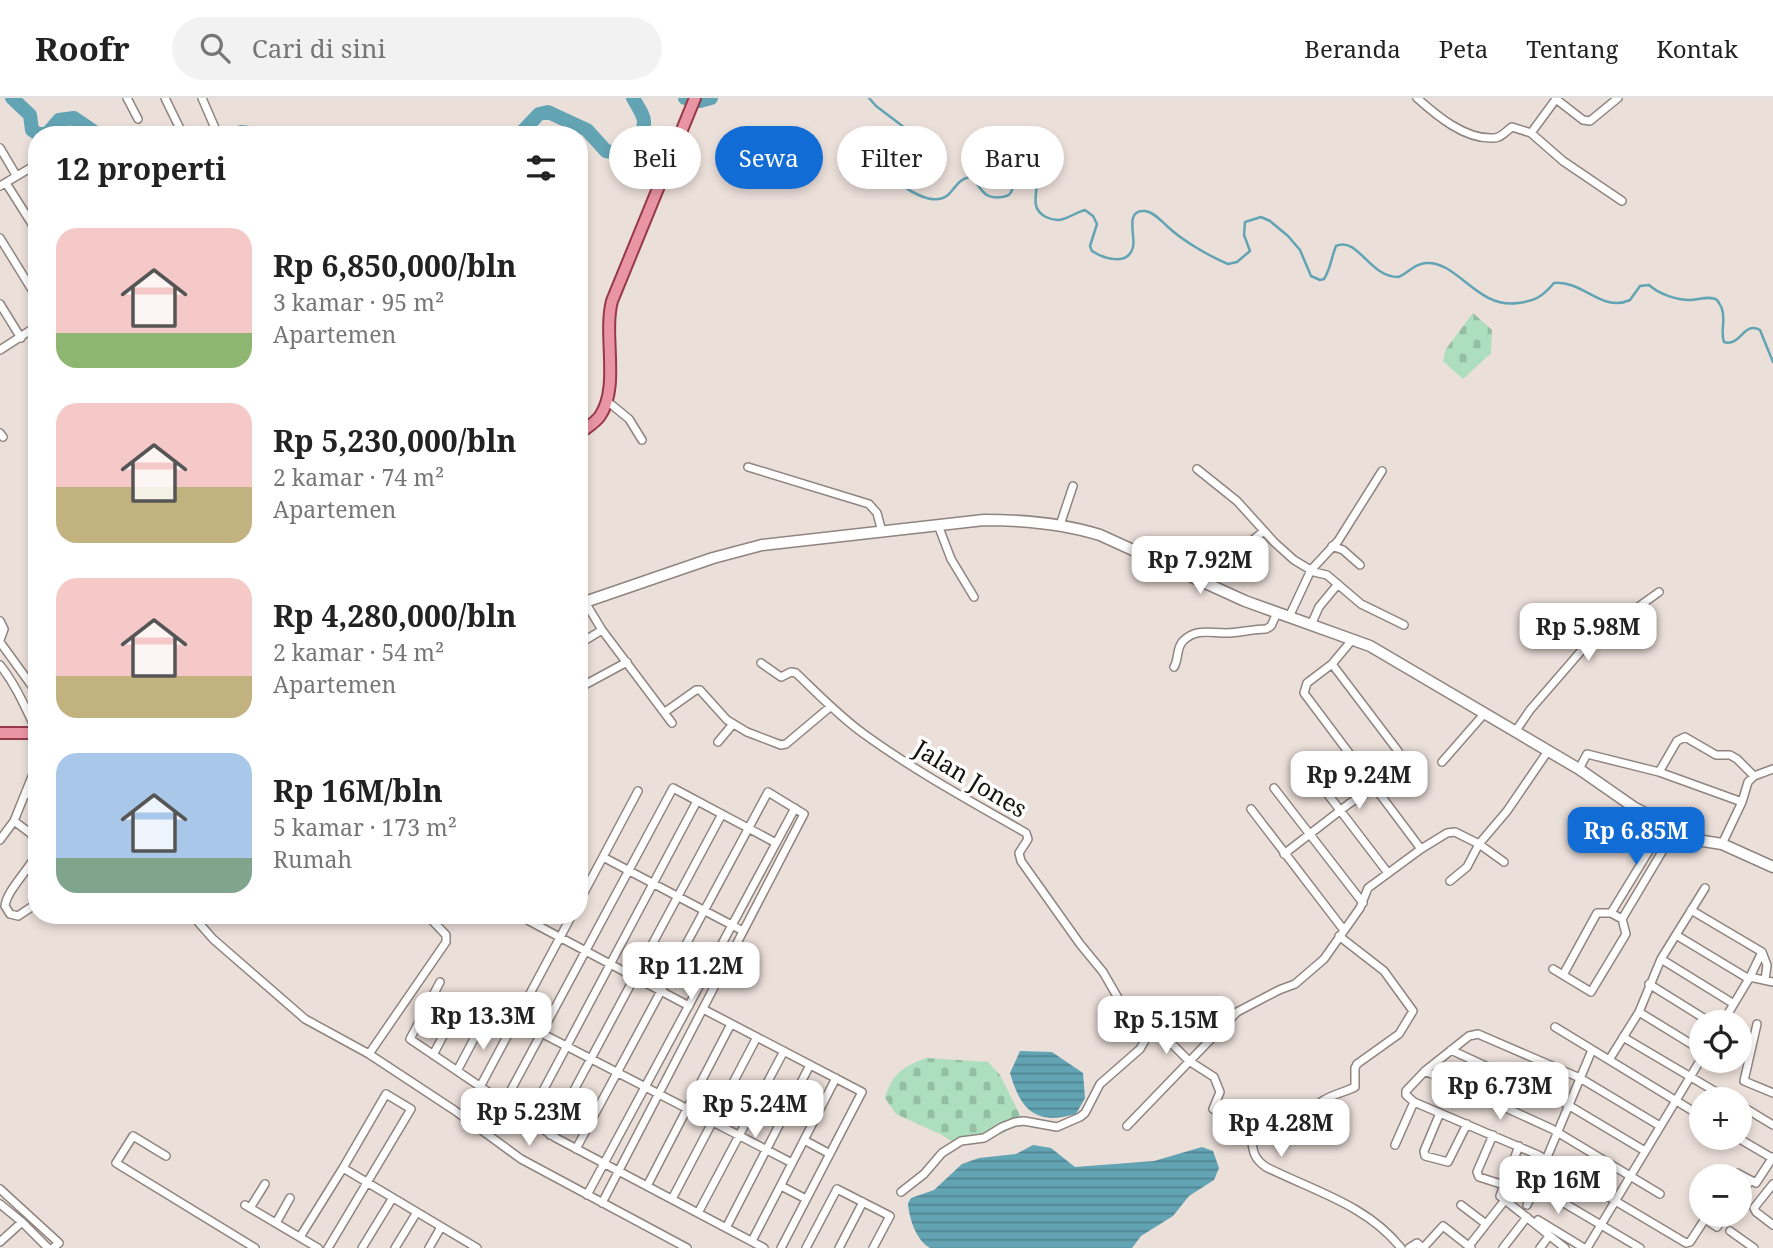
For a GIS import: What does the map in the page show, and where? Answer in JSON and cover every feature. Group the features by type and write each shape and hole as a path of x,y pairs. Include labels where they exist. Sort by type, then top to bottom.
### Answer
{"main road":[{"path":"588,426 600,416 607,401 608,320 612,301 693,102"},
{"path":"0,733 28,733"}],"street":[{"path":"127,98 138,119"},
{"path":"166,98 179,126"},
{"path":"202,98 214,126"},
{"path":"1417,98 1464,131 1493,138 1512,128 1531,134 1563,161 1622,201"},
{"path":"1531,134 1557,98 1583,120 1590,121 1618,98"},
{"path":"0,148 16,175"},
{"path":"28,171 3,184 28,219"},
{"path":"0,238 28,283"},
{"path":"0,304 21,338"},
{"path":"0,350 28,333"},
{"path":"607,401 629,419 642,440"},
{"path":"748,467 869,505 877,513 882,532"},
{"path":"1197,468 1237,501 1290,556 1311,570 1327,575 1355,600 1404,625"},
{"path":"1289,617 1311,570 1340,538 1382,471"},
{"path":"1060,525 1073,486"},
{"path":"588,601 746,548 994,520 1060,525 1100,535 1245,601 1383,653 1579,769 1635,808 1697,840 1721,844 1773,867"},
{"path":"938,525 951,559 974,597"},
{"path":"1209,583 1239,551 1264,530"},
{"path":"1332,546 1343,550 1360,565"},
{"path":"1311,625 1319,607 1338,584"},
{"path":"1515,732 1530,710 1588,643 1658,592"},
{"path":"588,611 672,723"},
{"path":"1174,667 1178,648 1183,640 1203,631 1230,633 1266,629 1277,613"},
{"path":"0,621 4,629 0,641 28,679"},
{"path":"588,639 602,630"},
{"path":"1352,640 1332,664 1307,683 1304,693 1421,849"},
{"path":"588,683 626,662"},
{"name":"Jalan Jones","path":"761,663 781,677 791,671 796,673 830,707 900,758 1026,833 1028,839 1020,853 1021,861 1110,982 1127,1017 1142,1032 1168,1040 1189,1061 1209,1073 1218,1083 1220,1092 1213,1110 1251,1136"},
{"path":"1284,854 1374,788 1400,766 1403,758 1332,664"},
{"path":"0,665 9,676 28,715"},
{"path":"665,712 696,690 700,690 722,716 733,724 781,745 786,744 830,707"},
{"path":"1442,762 1484,714"},
{"path":"718,742 733,724"},
{"path":"1659,772 1677,741 1685,737 1716,755 1730,755 1754,776"},
{"path":"1450,881 1467,867 1479,844 1507,811 1548,751"},
{"path":"1579,769 1587,754 1659,772 1742,802"},
{"path":"1307,767 1388,873"},
{"path":"1721,844 1742,802 1748,782 1754,776 1773,769"},
{"path":"0,840 13,821 28,788"},
{"path":"504,1103 673,788 776,843"},
{"path":"1274,788 1363,903"},
{"path":"588,885 638,791"},
{"path":"576,1149 768,792 804,814 602,1203"},
{"path":"528,1119 697,801"},
{"path":"587,1195 795,808"},
{"path":"1251,809 1341,933 1384,971 1413,1011 1399,1034 1357,1064 1354,1087 1325,1099 1300,1118 1268,1136 1251,1136 1252,1154 1266,1167 1345,1202 1390,1233 1401,1248"},
{"path":"550,1135 722,814"},
{"path":"13,821 28,832"},
{"path":"1611,913 1671,827"},
{"path":"1553,969 1591,992 1626,934 1622,919 1671,827"},
{"path":"1127,1126 1237,1012 1298,982 1324,959 1363,903 1368,888 1421,849 1451,832 1464,835 1504,862"},
{"path":"603,857 743,931"},
{"path":"28,869 8,897 5,906 10,914 18,916 28,909"},
{"path":"1609,1060 1639,1012 1661,959 1705,888"},
{"path":"1676,935 1750,978 1769,981 1762,952 1692,910"},
{"path":"1563,975 1597,914 1611,913 1622,919"},
{"path":"200,924 213,939 305,1019 369,1054 454,1110 521,1159 687,1248"},
{"path":"369,1054 446,942 446,935 436,924"},
{"path":"535,924 688,1006"},
{"path":"480,1087 567,924"},
{"path":"1730,1010 1762,952"},
{"path":"1661,959 1734,1004"},
{"path":"440,982 410,1040 550,1135 764,1248"},
{"path":"1649,984 1691,1010"},
{"path":"433,1055 461,1002"},
{"path":"703,1009 862,1092 781,1248"},
{"path":"1639,1012 1689,1043"},
{"path":"457,1071 484,1020"},
{"path":"516,1020 792,1163"},
{"path":"648,1186 731,1024"},
{"path":"1757,1024 1744,1082 1773,1093"},
{"path":"1555,1027 1689,1109"},
{"path":"1660,1126 1580,1078 1478,1034 1469,1036 1451,1050 1406,1091 1406,1095 1414,1102 1546,1159 1686,1243 1690,1242 1700,1227"},
{"path":"901,1192 924,1174 942,1153 961,1141 984,1138 1015,1122 1024,1121 1057,1128 1080,1117 1085,1113 1103,1080 1140,1049 1148,1035"},
{"path":"672,1199 757,1037"},
{"path":"1623,1037 1707,1087"},
{"path":"1451,1050 1569,1106 1645,1151"},
{"path":"1527,1205 1592,1050"},
{"path":"698,1213 784,1051"},
{"path":"726,1228 810,1065"},
{"path":"1425,1071 1557,1132 1660,1194"},
{"path":"1535,1224 1538,1220 1583,1247 1601,1225 1692,1073"},
{"path":"752,1241 836,1079"},
{"path":"300,1237 386,1094 411,1109 328,1248"},
{"path":"1395,1145 1414,1102"},
{"path":"1752,1112 1773,1125"},
{"path":"1440,1113 1424,1151 1425,1156 1448,1162 1467,1124"},
{"path":"1493,1135 1477,1172 1479,1177 1504,1185"},
{"path":"166,1156 133,1136 116,1163 242,1245 255,1248"},
{"path":"804,1140 830,1154"},
{"path":"1520,1146 1500,1196 1565,1248"},
{"path":"1752,1146 1773,1157 1760,1179 1756,1183 1752,1182"},
{"path":"343,1168 441,1227 464,1245 477,1248"},
{"path":"265,1184 248,1207 318,1248"},
{"path":"1773,1184 1755,1210 1773,1225"},
{"path":"781,1185 806,1199"},
{"path":"1535,1186 1640,1248"},
{"path":"0,1189 56,1247"},
{"path":"806,1248 837,1189 890,1216 873,1248"},
{"path":"276,1223 290,1198"},
{"path":"362,1248 392,1199"},
{"path":"1409,1248 1417,1243 1423,1248 1443,1226 1470,1247 1505,1200"},
{"path":"839,1248 863,1202"},
{"path":"0,1204 56,1247"},
{"path":"1461,1205 1486,1224"},
{"path":"395,1248 417,1212"},
{"path":"1503,1248 1527,1217"},
{"path":"0,1242 22,1222"},
{"path":"429,1248 441,1227"},
{"path":"1730,1231 1754,1248"},
{"path":"1539,1248 1549,1236"}],"green space":[{"path":"1473,313 1492,330 1491,353 1463,379 1443,361 1446,349"},
{"path":"926,1058 988,1062 1000,1075 1023,1121 1002,1134 957,1145 942,1135 896,1114 885,1098 891,1082 905,1068"}],"water":[{"path":"1020,1051 1052,1052 1083,1073 1085,1098 1076,1114 1050,1118 1040,1116 1025,1106 1010,1073"},
{"path":"1033,1145 1051,1148 1075,1167 1154,1161 1202,1147 1213,1151 1219,1168 1214,1180 1189,1196 1173,1216 1141,1236 1132,1248 930,1248 921,1240 910,1215 908,1203 911,1198 934,1190 962,1164 979,1158 1016,1154"}],"waterway":[{"path":"12,98 30,115 31,126"},
{"path":"588,131 606,151 625,154 637,147 644,121 633,98"},
{"path":"685,98 700,101 711,98"},
{"path":"869,98 913,134 914,138 892,177 904,186 918,195 934,199 948,195 969,177 986,194 1002,197 1009,194 1022,172 1035,177 1037,181 1036,206 1041,214 1061,220 1085,210 1093,216 1097,224 1090,246 1092,251 1108,258 1121,259 1130,253 1134,242 1133,219 1135,214 1145,211 1205,252 1228,264 1237,262 1250,251 1244,235 1245,222 1261,217 1288,236 1300,250 1311,276 1320,280 1326,275 1336,246 1344,244 1358,251 1371,265 1388,275 1398,277 1422,264 1437,264 1491,299 1504,303 1534,299 1554,283 1574,286 1601,300 1620,303 1630,300 1640,286 1649,285 1663,294 1679,299 1717,300 1723,313 1724,342 1730,343 1750,329 1760,330 1773,362"},
{"path":"528,126 539,114 548,112 578,126"},
{"path":"54,126 59,120 74,118 86,126"}]}
